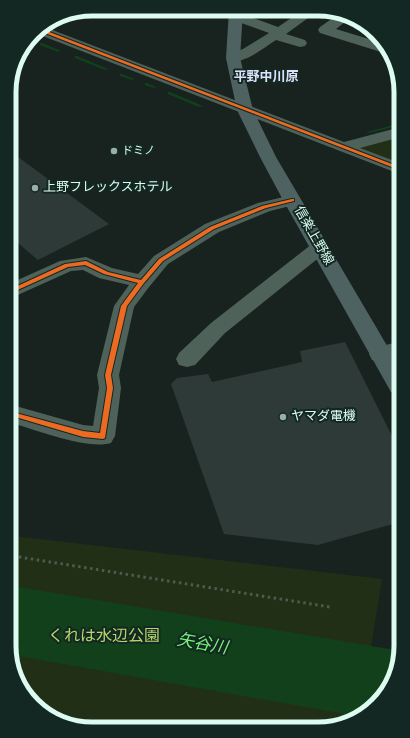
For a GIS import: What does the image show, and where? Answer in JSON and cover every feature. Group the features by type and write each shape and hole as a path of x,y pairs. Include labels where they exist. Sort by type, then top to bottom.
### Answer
{"main road":[{"name":"信楽上野線","path":"236,16 233,58 245,110 268,157 319,248 389,352 394,369"}],"street":[{"path":"242,16 300,43"},
{"path":"233,58 248,52 304,16"},
{"path":"340,19 325,30 378,47"},
{"path":"46,32 394,167"},
{"path":"344,147 394,134"},
{"path":"16,415 84,434 103,436 110,388 108,375 124,306 142,282 161,260 212,228 264,207 292,200"},
{"path":"187,359 218,328 319,248"},
{"path":"16,290 67,265 86,263 106,273 142,282"}],"path":[{"path":"16,556 330,607"}],"green space":[{"path":"394,135 394,166 347,147"},
{"name":"くれは水辺公園","path":"16,536 382,579 361,708 343,718 318,722 82,721 67,718 58,714 42,703 29,688 20,671 16,646"}],"water":[{"name":"矢谷川","path":"16,587 394,650 391,666 384,684 372,700 350,715 17,656"}],"building":[{"name":"上野フレックスホテル","path":"16,155 109,224 38,260 16,241"},
{"name":"ヤマダ電機","path":"345,342 394,440 394,524 318,545 224,534 171,384 177,378 208,374 212,382 302,362 300,351"}],"waterway":[{"path":"41,44 59,51"},
{"path":"76,57 106,69"},
{"path":"121,75 132,79"},
{"path":"146,84 154,87"},
{"path":"169,93 201,106"},
{"path":"369,132 394,126"}],"cycle path":[{"path":"46,32 394,167"},
{"path":"16,415 83,434 103,436 110,388 108,375 124,306 142,282 161,260 212,228 264,207 292,200"},
{"path":"16,289 67,265 86,263 106,273 142,282"}],"place":[{"name":"ドミノ","path":"114,151"},
{"name":"上野フレックスホテル","path":"35,188"},
{"name":"ヤマダ電機","path":"283,417"}],"district":[{"name":"平野中川原","path":"266,78"}]}
